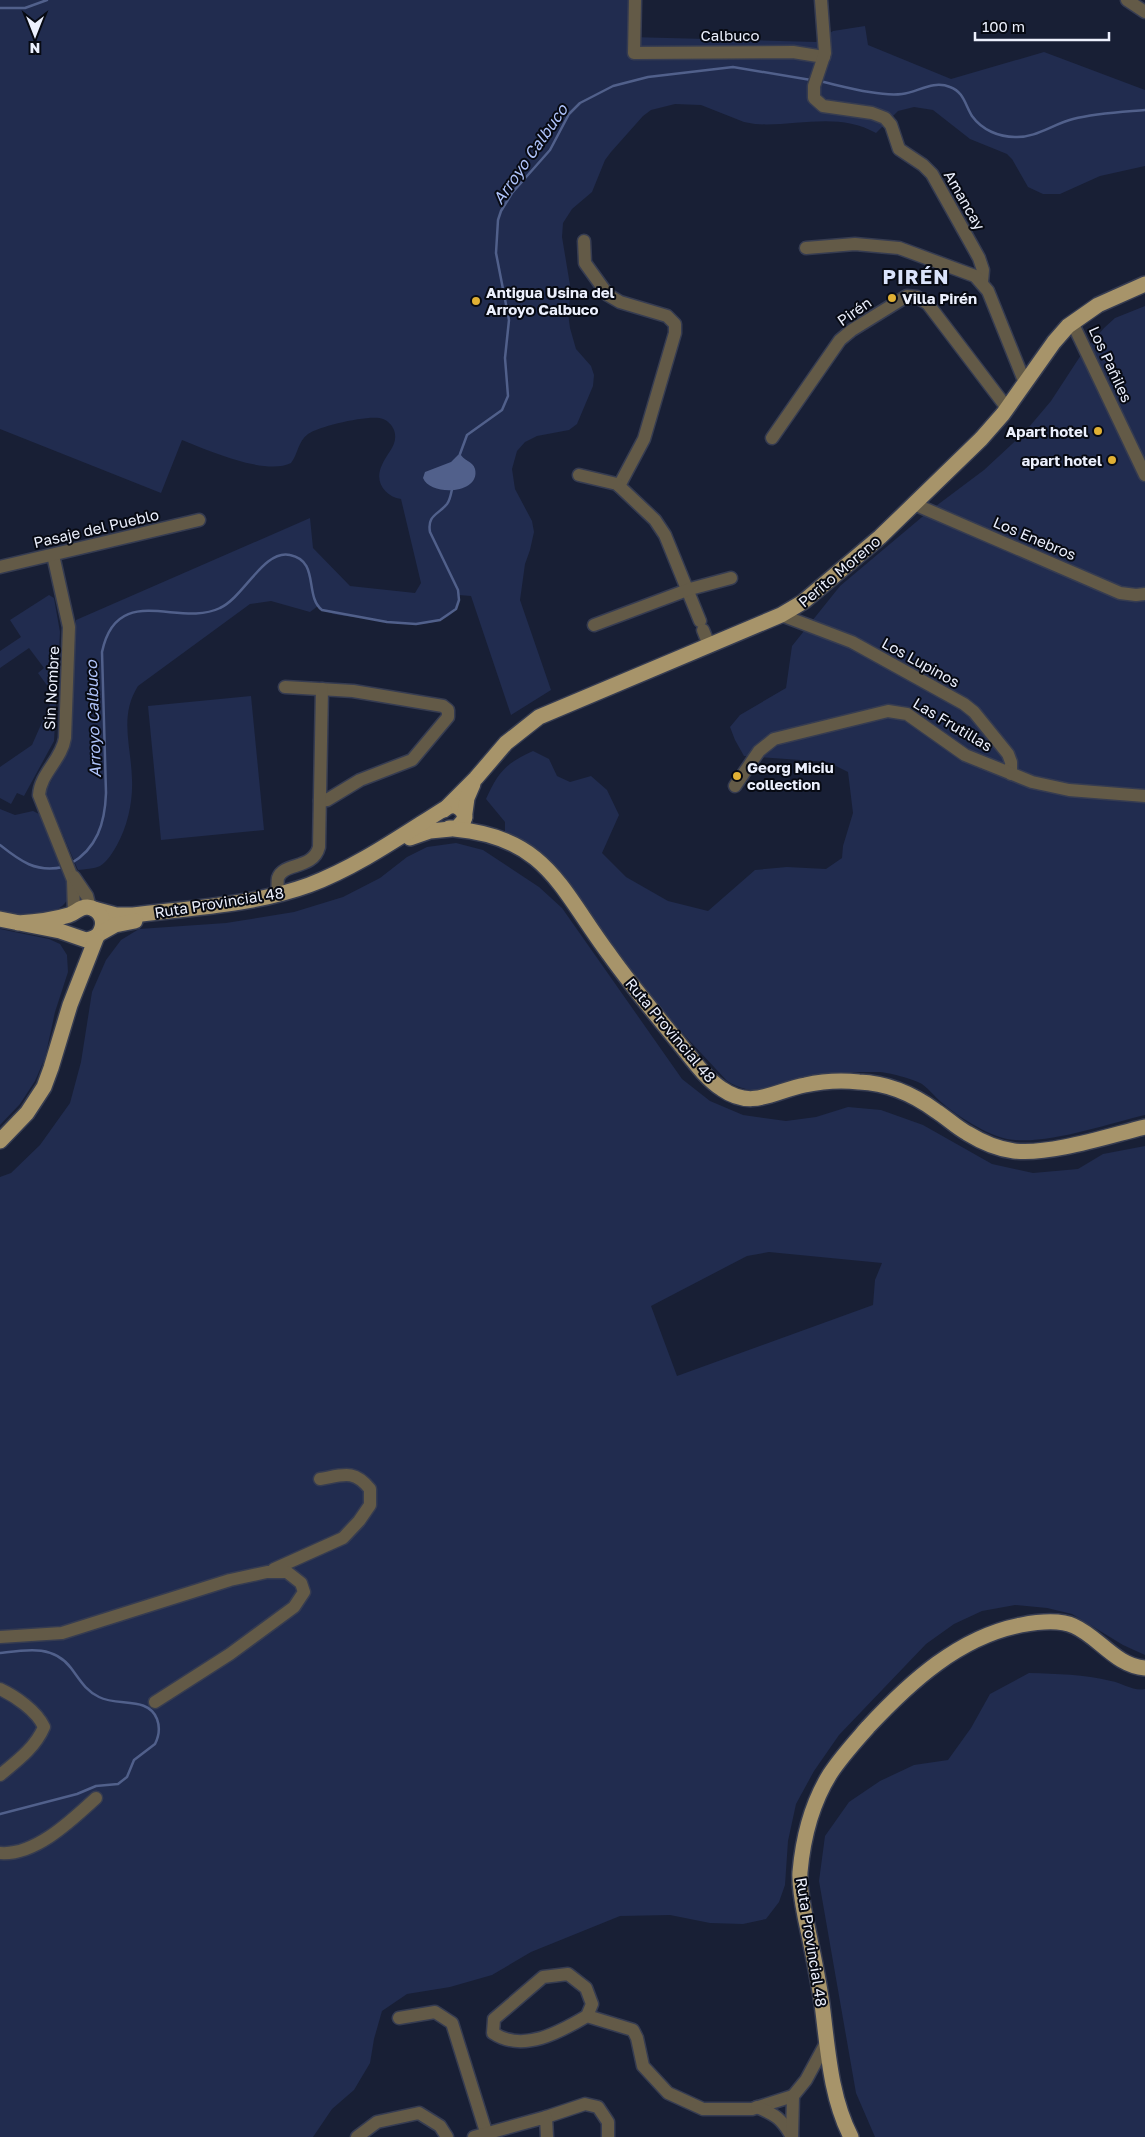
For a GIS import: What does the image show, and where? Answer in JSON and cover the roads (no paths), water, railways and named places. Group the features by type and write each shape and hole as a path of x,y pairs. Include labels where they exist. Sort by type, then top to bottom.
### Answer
{"main road":[{"name":"Perito Moreno","path":"456,810 467,798 476,778 512,737 539,717 781,615 803,602 880,537 981,439 1007,408 1054,342 1072,322 1098,306 1145,284"},
{"path":"456,810 462,825 453,829 444,825 441,820 441,814 456,810"},
{"name":"Ruta Provincial 48","path":"9,921 46,920 73,913 83,907 116,915 133,915 279,897 347,868 456,810 531,854 554,876 566,889 608,954 666,1027 708,1078 733,1096 746,1099 762,1099 803,1085 825,1082 877,1084 895,1088 913,1096 965,1132 982,1141 1013,1151 1061,1147 1145,1127"},
{"name":"Ruta Provincial 48","path":"9,921 86,940 110,927 122,923 233,909 309,891 341,878 420,833 453,829 477,832 505,840"},
{"path":"0,1141 27,1113 44,1088 52,1068 80,976 102,927 99,913 92,908"},
{"path":"73,913 70,924 82,951 80,976"},
{"name":"Ruta Provincial 48","path":"851,2137 843,2121 836,2099 826,2043 822,2003 803,1903 800,1873 808,1825 816,1802 829,1775 843,1755 898,1694 957,1649 990,1633 1022,1625 1056,1622 1074,1626 1124,1662 1145,1668"}],"street":[{"name":"Calbuco","path":"636,0 634,53 793,52 824,57"},
{"name":"Amancay","path":"821,0 824,57 816,80 814,98 819,105 872,112 885,118 891,126 899,149 923,165 935,179 979,258 983,270 982,282"},
{"path":"1127,0 1145,12"},
{"path":"584,241 585,263 608,295 620,302 667,316 675,324 675,333 644,438 619,486"},
{"path":"806,248 855,244 899,248 967,272 982,282 988,291 1025,383"},
{"name":"Pirén","path":"772,438 840,340 852,330 907,296 918,296 926,301 1007,408"},
{"name":"Los Pañiles","path":"1072,322 1145,475"},
{"path":"579,475 611,481 619,486 661,527 709,645"},
{"name":"Los Enebros","path":"914,504 1120,593 1131,595 1145,594"},
{"name":"Pasaje del Pueblo","path":"0,567 199,520"},
{"name":"Sin Nombre","path":"53,554 69,627 65,738 61,750 41,785 39,795 70,873 74,890 73,913"},
{"path":"594,625 687,590 731,578"},
{"name":"Los Lupinos","path":"781,615 859,646 964,704 974,712 1008,754 1011,762 1011,774"},
{"path":"285,687 353,691 442,706 447,708 449,712 448,717 412,760 364,778 320,805"},
{"path":"279,897 278,879 282,873 308,862 316,855 319,847 322,689"},
{"name":"Las Frutillas","path":"736,786 759,751 774,739 888,711 902,712 912,717 965,755 1041,785 1060,789 1145,796"},
{"name":"Sin Nombre","path":"70,873 87,896 92,908"},
{"path":"0,1637 62,1633 230,1580 267,1572 343,1538 359,1521 370,1505 370,1488 362,1478 348,1475 320,1479"},
{"path":"155,1702 230,1654 294,1607 304,1592 302,1583 287,1572 267,1572"},
{"path":"0,1689 12,1694 41,1721 44,1727 40,1737 26,1753 0,1775"},
{"path":"0,1853 10,1854 44,1840 68,1823 96,1798"},
{"path":"587,2016 592,2004 586,1988 568,1974 543,1977 494,2019 493,2033 504,2040 528,2040 550,2036 587,2016 634,2030 643,2066 668,2093 703,2109 752,2109 793,2096 806,2080 826,2043"},
{"path":"399,2018 435,2012 452,2023 489,2135"},
{"path":"792,2137 793,2096"},
{"path":"474,2137 489,2135 585,2104 598,2107 608,2122 608,2137"},
{"path":"757,2107 777,2116 784,2123 792,2137"},
{"path":"357,2137 377,2122 420,2114 440,2126 447,2137"},
{"path":"546,2117 547,2137"}],"waterway":[{"path":"0,8 25,8 47,0"},
{"name":"Arroyo Calbuco","path":"460,454 467,435 502,410 508,396 505,358 509,320 496,253 498,220 512,193 550,150 569,114 580,103 613,86 648,77 733,67 811,80"},
{"name":"Arroyo Calbuco","path":"819,81 893,95 944,85 955,89 961,95 976,121 991,132 1009,137 1023,137 1082,117 1145,110"},
{"name":"Arroyo Calbuco","path":"70,864 87,851 93,843 104,815 106,793 102,652 110,631 121,618 135,612 204,613 220,608 229,602 271,559 281,555 290,555 305,564 309,571 314,596 322,610 387,622 416,624 440,620 456,609 459,600 458,590 430,532 430,522 444,508 452,489"},
{"name":"Arroyo Calbuco","path":"0,845 22,861 36,867 63,867"},
{"path":"0,1653 38,1650 56,1655 64,1660 83,1684 99,1697 147,1707 153,1712 159,1728 155,1744 134,1760 127,1777 118,1784 96,1786 77,1794 0,1814"}],"place":[{"name":"Villa Pirén","path":"892,298"},
{"name":"Antigua Usina del Arroyo Calbuco","path":"476,301"},
{"name":"Apart hotel","path":"1098,431"},
{"name":"apart hotel","path":"1112,460"},
{"name":"Georg Miciu collection","path":"737,776"}],"district":[{"name":"PIRÉN","path":"916,276"}]}
